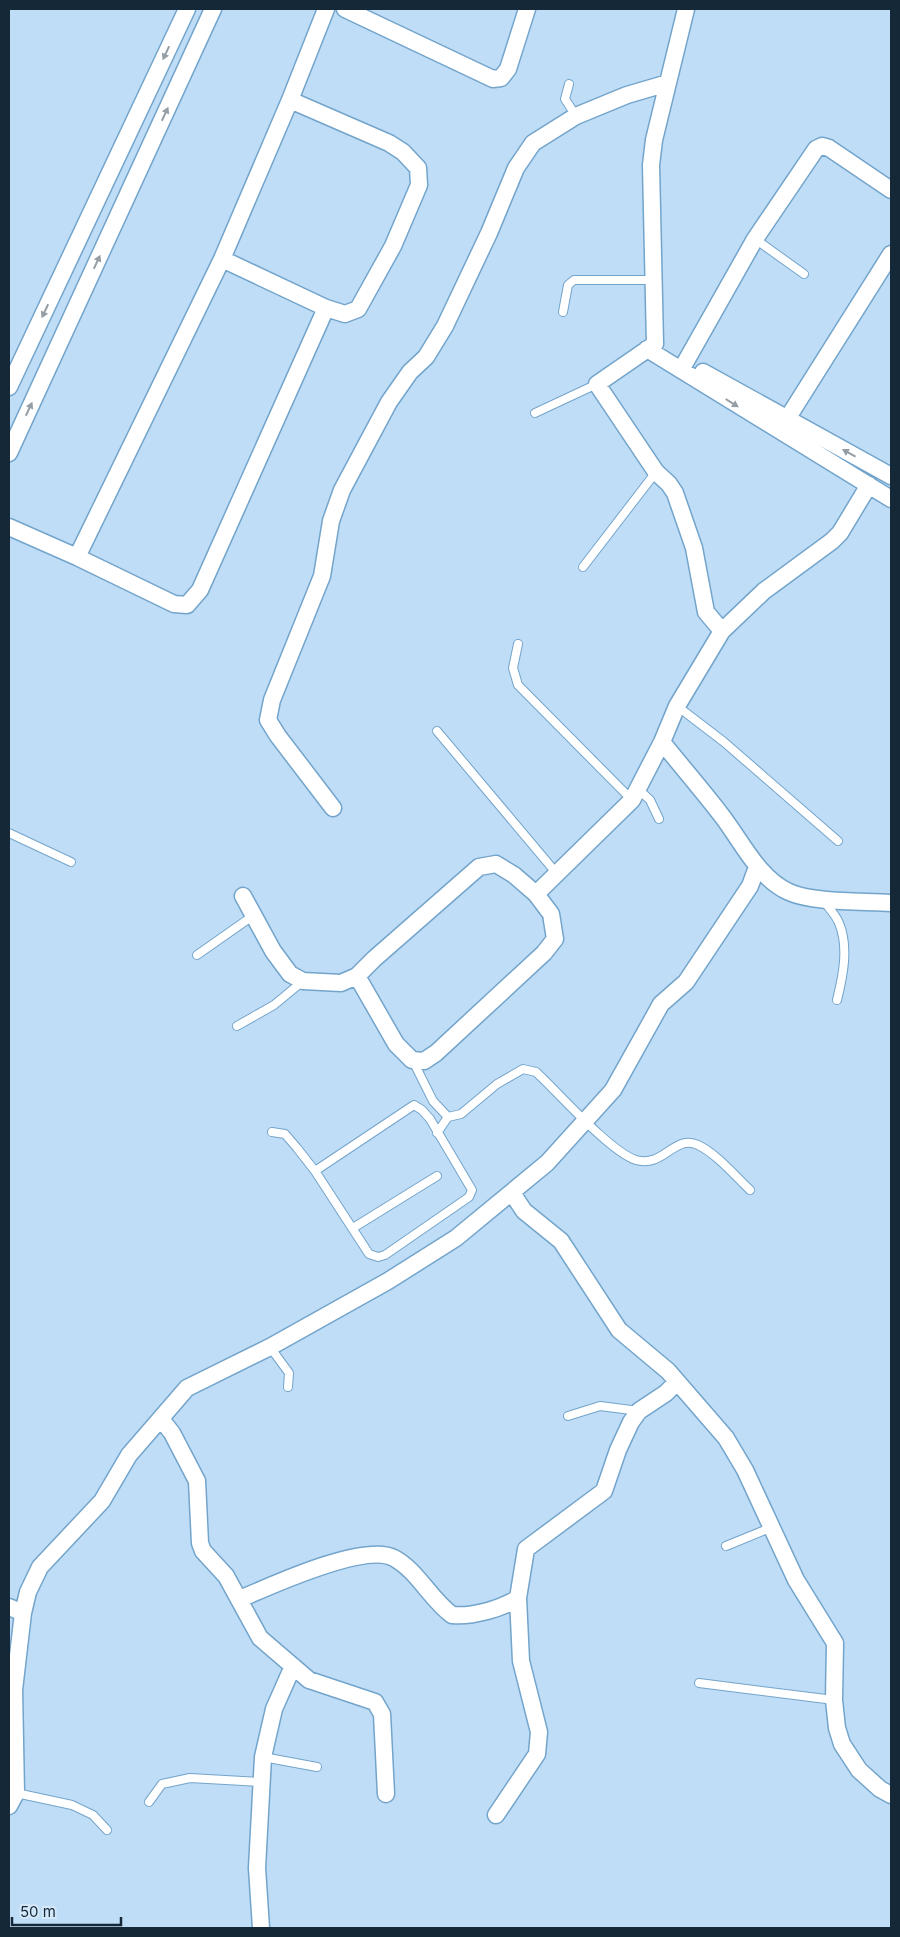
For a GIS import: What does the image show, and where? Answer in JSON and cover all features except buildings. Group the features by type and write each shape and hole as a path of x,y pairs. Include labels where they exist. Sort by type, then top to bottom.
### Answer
{"street":[{"path":"9,387 187,9"},
{"path":"9,453 213,9"},
{"path":"77,557 222,259 290,100 326,9"},
{"path":"344,9 493,79 501,78 508,69 528,9"},
{"path":"651,346 651,165 686,9"},
{"path":"333,808 268,720 272,700 322,576 331,521 342,490 389,402 410,372 426,357 445,326 489,233 516,168 533,144 576,116 627,95 668,83"},
{"path":"222,259 326,308 345,314 358,309 393,246 412,202 419,185 418,168 403,152 389,143 290,100"},
{"path":"683,366 755,240 816,149 822,146 829,148 891,190"},
{"path":"91,212 116,222"},
{"path":"783,425 891,254"},
{"path":"9,527 77,557 174,604 187,605 194,600 326,308"},
{"path":"536,894 558,875 635,795 662,742 677,706 722,631 764,591 832,541 884,490 783,425 651,346"},
{"path":"651,346 597,384 656,472 669,484 675,493 694,548 706,612 722,631"},
{"path":"783,425 891,476"},
{"path":"662,742 721,814 757,866 777,886 791,893 822,899 891,903"},
{"path":"244,896 273,951 290,974 304,981 341,983 357,976 374,958 479,867 496,864 514,875 536,894 551,914 555,939 544,953 436,1053 424,1061 412,1060 396,1044 357,976"},
{"path":"12,1799 16,1610 28,1592 40,1567 102,1501 123,1462 187,1388 270,1347 388,1281 447,1244 512,1194 547,1163 613,1090 661,1004 686,982 750,886 757,866"},
{"path":"512,1194 524,1211 561,1241 619,1330 668,1371 726,1438 745,1470 770,1528 796,1580 835,1643 834,1700 842,1744 859,1770 880,1789 891,1795"},
{"path":"496,1815 537,1754 539,1732 521,1661 518,1598 526,1549 604,1491 618,1450 631,1422 639,1411 666,1393 677,1382"},
{"path":"160,1419 172,1433 197,1481 200,1543 204,1551 226,1576 260,1638 316,1684 375,1702 382,1714 386,1794"},
{"path":"240,1599 316,1567 381,1554 394,1558 413,1573 452,1615 460,1616 500,1606 518,1598"},
{"path":"261,1928 258,1868 262,1757 274,1710 293,1666"}],"lane":[{"path":"569,84 565,99 576,116"},
{"path":"755,240 804,274"},
{"path":"563,312 568,285 574,280 652,280"},
{"path":"535,413 597,384"},
{"path":"583,567 656,472"},
{"path":"518,644 513,668 518,685 635,795 650,800 659,819"},
{"path":"677,706 724,742 838,841"},
{"path":"437,731 558,875"},
{"path":"9,833 72,862"},
{"path":"822,899 840,922 844,952 843,976 838,1000"},
{"path":"198,955 254,915"},
{"path":"237,1026 274,1005 304,981"},
{"path":"412,1060 433,1101 448,1117"},
{"path":"437,1133 448,1117 461,1114 497,1084 523,1068 536,1072 586,1122 609,1142 635,1160 653,1162 684,1143 698,1144 750,1190"},
{"path":"272,1132 286,1134 315,1170 369,1254 378,1257 385,1255 469,1197 472,1190 422,1110 414,1105 315,1170"},
{"path":"353,1228 437,1176"},
{"path":"270,1347 282,1360 289,1373 288,1387"},
{"path":"568,1416 600,1406 639,1411"},
{"path":"726,1546 770,1528"},
{"path":"699,1683 834,1700"},
{"path":"262,1757 318,1767"},
{"path":"149,1802 162,1784 190,1778 260,1782"},
{"path":"12,1799 72,1805 93,1815 107,1830"}]}
